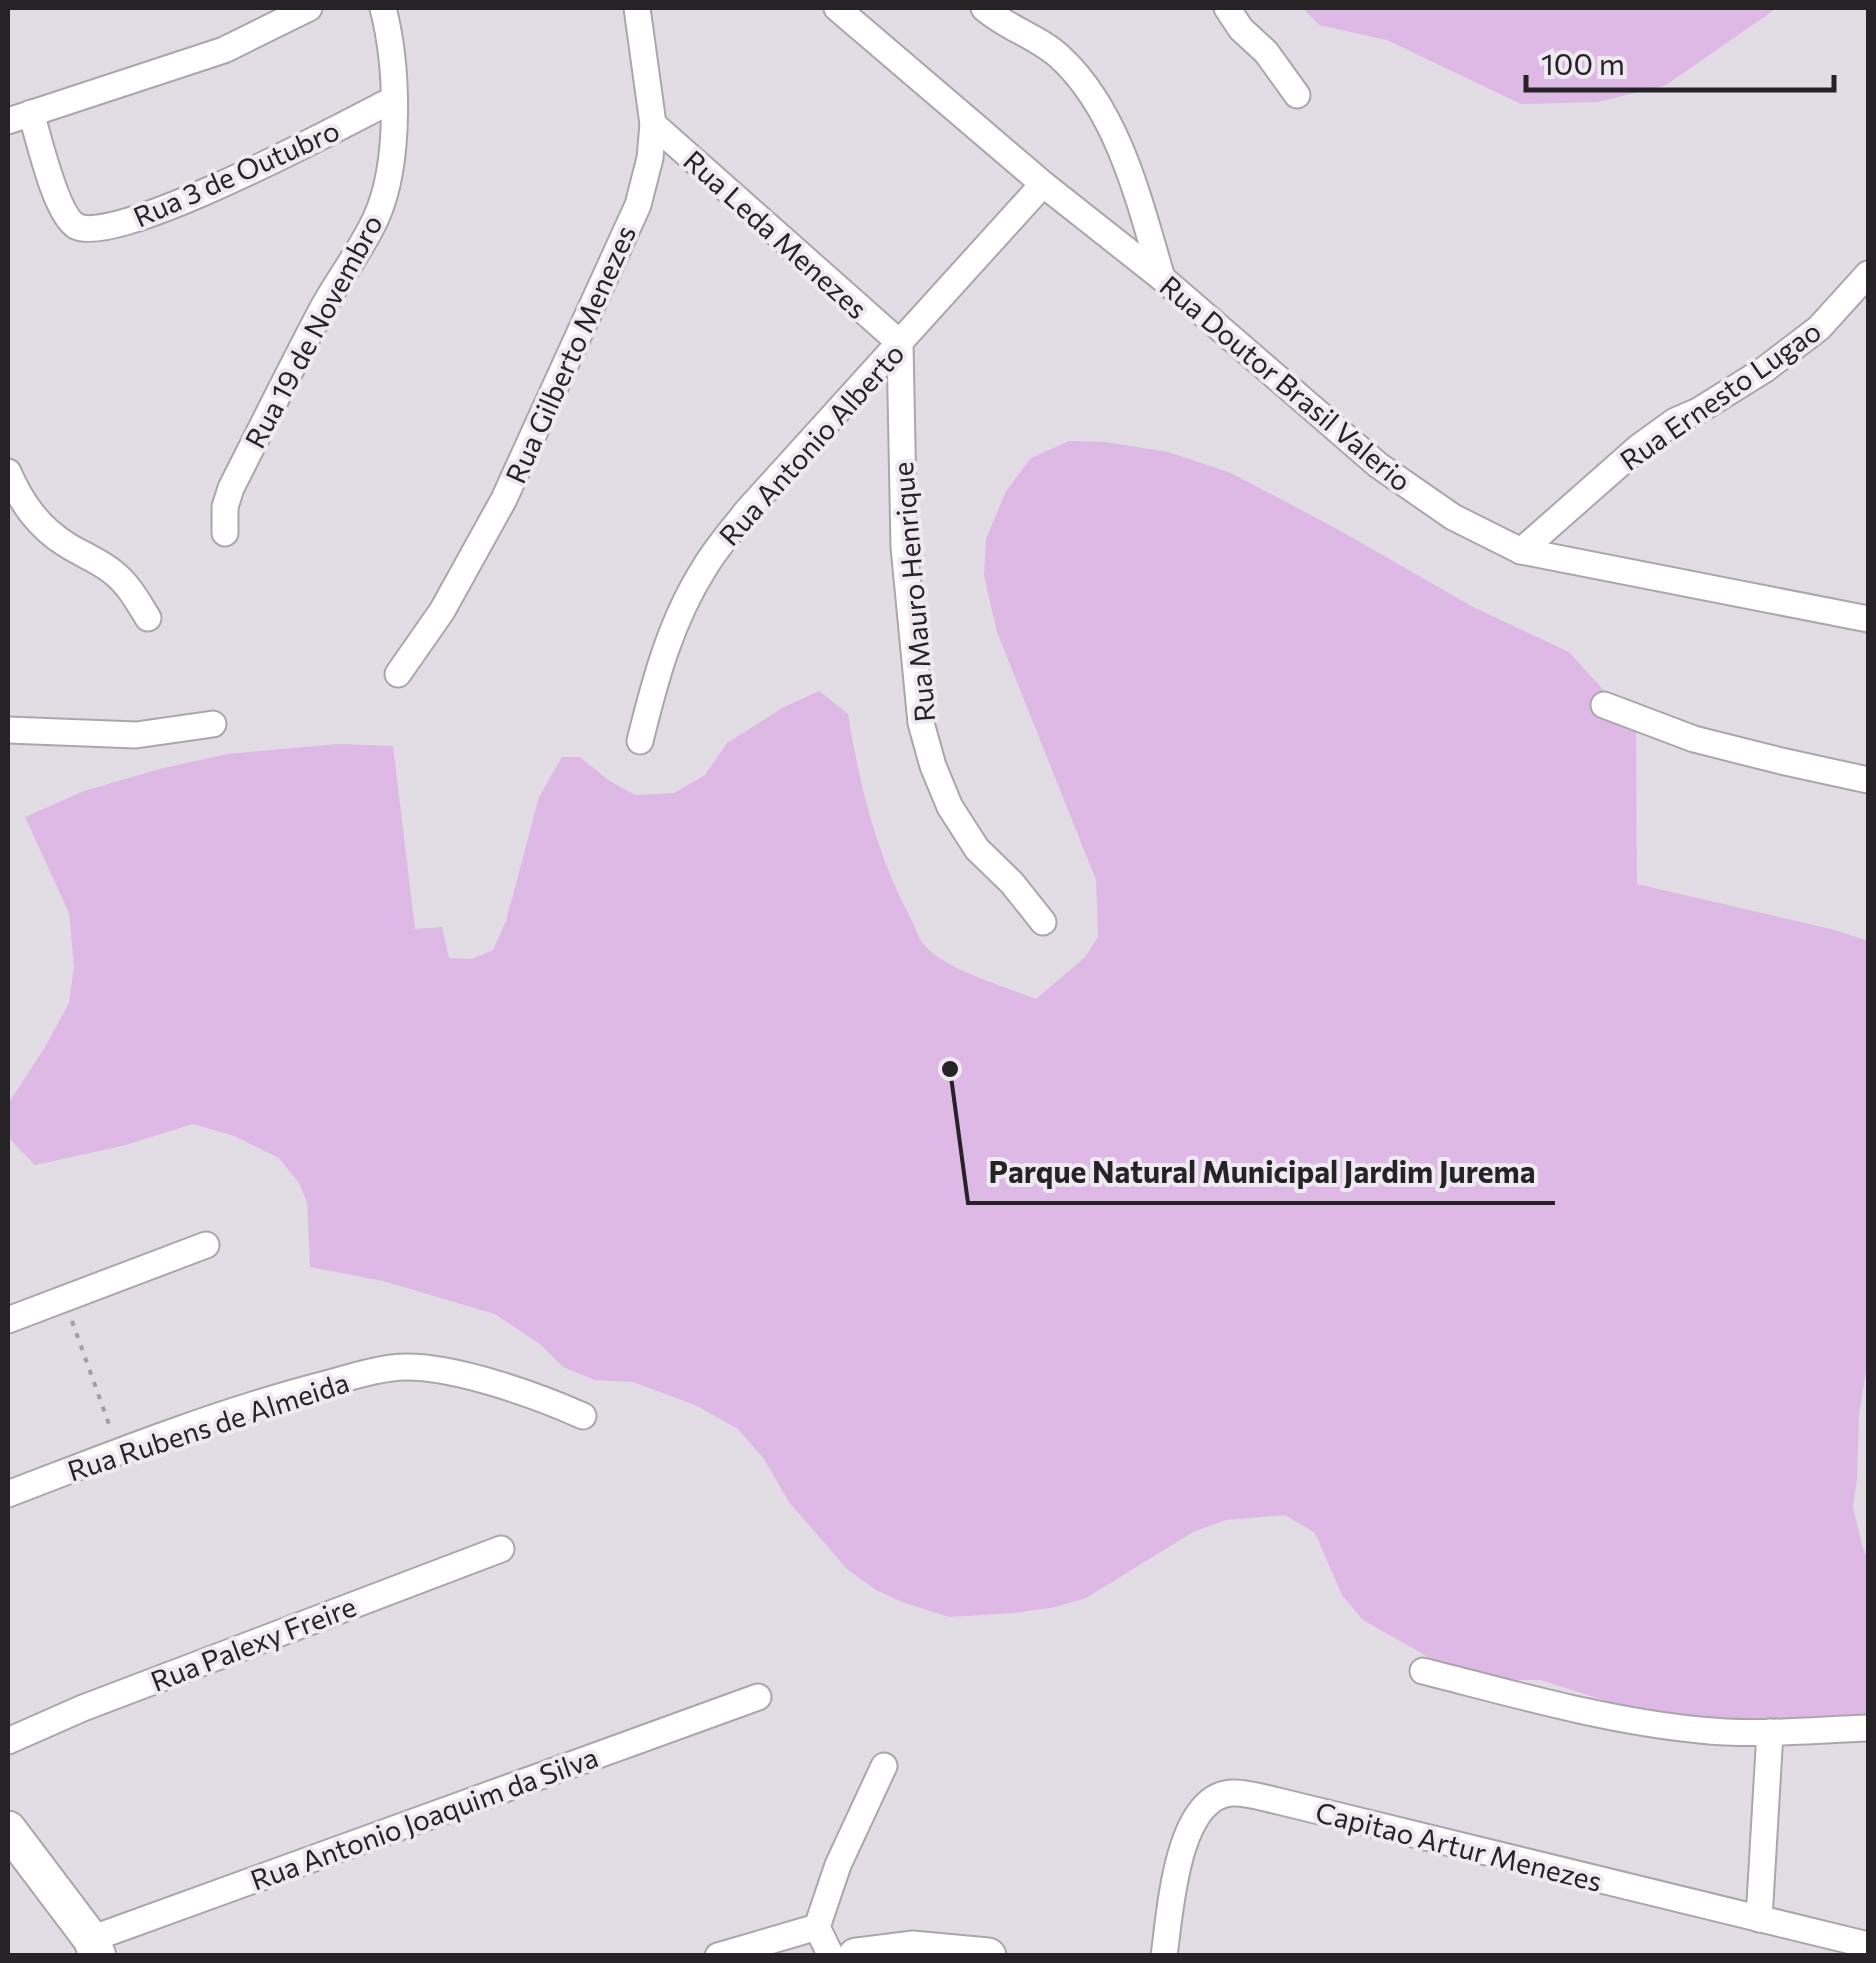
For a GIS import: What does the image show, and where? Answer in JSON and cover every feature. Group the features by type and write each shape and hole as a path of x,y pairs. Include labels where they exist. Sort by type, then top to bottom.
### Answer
{"main road":[{"path":"8,1829 94,1947"},
{"path":"856,1956 912,1949 988,1956"}],"street":[{"path":"19,117 224,50 309,8"},
{"name":"Rua 19 de Novembro","path":"225,533 225,507 231,488 320,312 376,218 391,165 394,99 383,8"},
{"name":"Rua Gilberto Menezes","path":"398,674 442,611 504,499 638,205 650,158 653,124 638,8"},
{"name":"Rua Doutor Brasil Valerio","path":"837,8 1043,184 1162,278 1378,464 1453,517 1521,551 1868,620"},
{"path":"984,8 1000,22 1056,54 1094,95 1109,122 1134,188 1162,278"},
{"path":"1226,8 1266,52 1297,96"},
{"name":"Rua 3 de Outubro","path":"19,117 64,214 78,228 96,229 120,225 242,176 394,99"},
{"name":"Rua Leda Menezes","path":"653,124 900,344"},
{"name":"Rua Antonio Alberto","path":"640,740 660,664 679,614 705,566 747,511 1043,184"},
{"name":"Rua Ernesto Lugao","path":"1521,551 1639,446 1764,370 1820,328 1868,274"},
{"name":"Rua Mauro Henrique","path":"900,344 904,548 921,723 950,807 977,849 1029,901 1043,922"},
{"path":"8,472 32,516 69,546 118,576 148,618"},
{"path":"1604,704 1694,739 1868,780"},
{"path":"8,730 136,735 213,724"},
{"path":"8,1320 206,1245"},
{"name":"Rua Rubens de Almeida","path":"8,1494 269,1399 402,1366 440,1368 583,1416"},
{"name":"Rua Palexy Freire","path":"8,1741 101,1701 500,1549"},
{"path":"1422,1671 1618,1718 1698,1730 1742,1733 1868,1728"},
{"name":"Rua Antonio Joaquim da Silva","path":"94,1947 758,1697"},
{"path":"1759,1919 1770,1732"},
{"path":"831,1956 817,1926 838,1865 884,1766"},
{"name":"Capitao Artur Menezes","path":"1164,1956 1179,1856 1200,1812 1216,1797 1232,1793 1868,1944"},
{"path":"718,1956 817,1926"}],"path":[{"path":"64,1298 119,1451"}],"shaded area":[{"path":"1303,8 1777,8 1666,85 1598,102 1521,104 1387,40 1319,25"},
{"path":"1069,441 1106,442 1168,452 1231,473 1473,607 1569,652 1636,726 1637,884 1868,941 1868,1358 1859,1416 1853,1507 1868,1560 1868,1724 1684,1726 1541,1680 1500,1680 1430,1658 1363,1620 1342,1595 1315,1533 1285,1515 1226,1520 1193,1532 1086,1598 1014,1613 949,1617 876,1590 847,1569 789,1502 764,1459 738,1429 695,1405 633,1382 595,1380 563,1367 540,1344 495,1314 383,1281 310,1267 307,1202 299,1183 279,1158 234,1136 193,1124 122,1146 35,1165 8,1137 8,1104 69,1003 74,967 69,913 25,817 84,791 227,754 339,744 393,746 415,929 442,927 449,958 472,959 493,950 506,921 539,797 562,757 580,757 608,780 635,795 674,793 705,775 727,743 784,707 819,691 848,714 879,845 923,943 935,955 962,970 1036,999 1085,957 1098,937 1096,880 997,632 984,576 986,539 1006,491 1031,458"}],"place":[{"name":"Parque Natural Municipal Jardim Jurema","path":"950,1069"}]}
